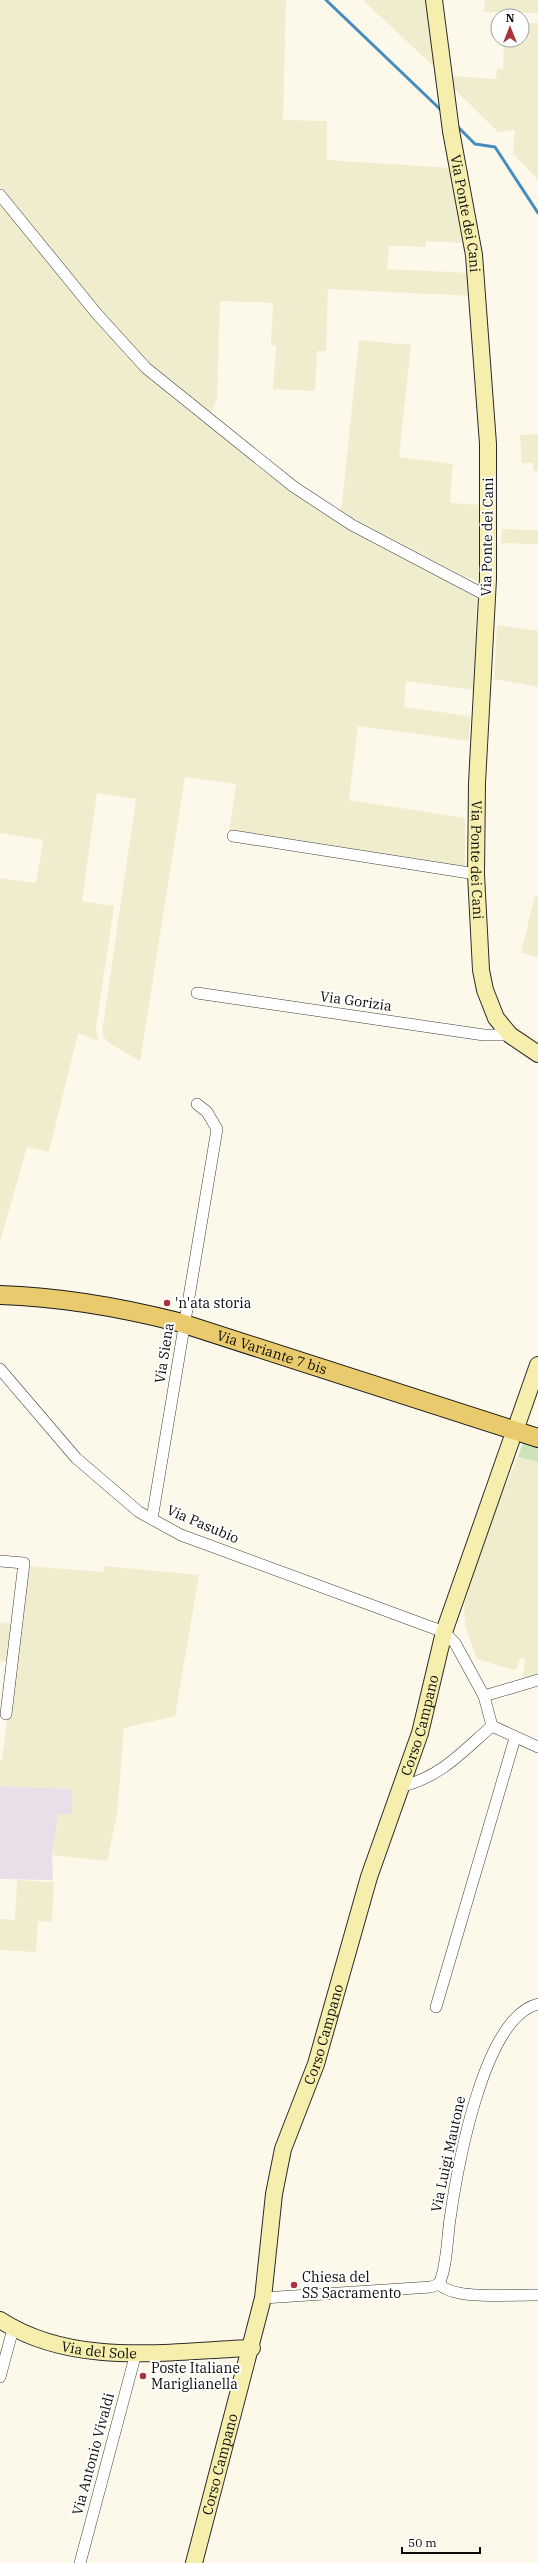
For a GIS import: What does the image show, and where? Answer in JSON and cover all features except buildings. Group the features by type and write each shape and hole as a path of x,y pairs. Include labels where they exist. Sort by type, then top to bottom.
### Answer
{"main road":[{"name":"Via Variante 7 bis","path":"0,1295 79,1301 125,1309 184,1323 538,1438"}],"street":[{"name":"Via Ponte dei Cani","path":"434,0 451,131 474,255 488,444 487,596 477,782 476,874 481,970 485,990 496,1018 510,1035 538,1054"},
{"path":"0,195 97,314 151,373 294,487 352,525 487,596"},
{"path":"233,836 476,874"},
{"name":"Via Gorizia","path":"197,993 484,1035 510,1035"},
{"name":"Via Siena","path":"152,1519 218,1129 207,1112 197,1104"},
{"path":"518,1422 538,1365"},
{"name":"Via Pasubio","path":"0,1369 76,1458 139,1512 181,1535 444,1632"},
{"name":"Corso Campano","path":"194,2563 233,2405 252,2348 263,2298 274,2194 283,2149 316,2064 369,1877 403,1786 420,1734 444,1632 484,1513 511,1441"},
{"path":"0,1561 24,1563 6,1714"},
{"path":"444,1632 458,1648 484,1696 492,1726 515,1738 538,1747"},
{"path":"484,1696 538,1680"},
{"path":"403,1786 432,1776 466,1752 492,1726"},
{"path":"436,2007 515,1738"},
{"name":"Via Luigi Mautone","path":"439,2284 444,2273 444,2253 451,2211 468,2121 476,2094 510,2024 521,2012 538,2004"},
{"path":"263,2298 431,2287 439,2284 449,2292 538,2295"},
{"path":"0,2377 7,2324"},
{"name":"Via del Sole","path":"7,2324 44,2342 67,2348 136,2353 252,2348"},
{"name":"Via Antonio Vivaldi","path":"80,2563 136,2353"}],"shaded area":[{"path":"0,0 286,0 283,120 327,121 327,160 451,168 465,243 426,241 425,247 389,246 387,269 470,273 472,296 328,289 326,351 317,351 315,391 273,389 276,346 271,345 273,303 220,301 217,399 211,413 151,367 120,335 0,186"},
{"path":"363,0 425,0 435,65 434,67"},
{"path":"485,0 538,0 538,13 530,13 530,8 490,8 490,12 484,12"},
{"path":"530,23 538,23 538,180 513,154 515,130 498,132 451,86 450,76 496,79 497,69 503,69 504,48 530,48"},
{"path":"2,206 92,317 134,364 174,399 248,456 373,542 477,597 473,690 406,681 404,707 470,716 469,741 358,726 349,800 465,818 465,866 229,831 236,784 185,777 140,1061 106,1041 102,1032 136,799 97,793 82,901 114,906 96,1028 98,1041 78,1033 49,1152 27,1147 0,1242 0,878 36,883 43,840 0,833 0,207"},
{"path":"359,340 411,345 399,457 453,464 450,503 484,505 479,581 465,577 341,512"},
{"path":"538,434 538,471 533,471 533,463 522,463 520,435"},
{"path":"502,529 538,530 538,544 501,543"},
{"path":"497,625 538,631 538,687 494,679"},
{"path":"535,895 538,896 538,957 521,953"},
{"path":"518,1457 538,1462 538,1676 523,1678 525,1659 520,1658 517,1669 513,1670 477,1659 465,1625 464,1607 471,1580 490,1522"},
{"path":"27,1566 104,1572 104,1566 199,1575 175,1716 124,1728 117,1814 107,1861 52,1855 58,1814 72,1814 72,1789 0,1786 0,1760 2,1759"},
{"path":"0,1622 12,1624 7,1662 0,1661"},
{"path":"0,1786 73,1789 72,1815 58,1815 52,1855 53,1880 0,1879"},
{"path":"17,1880 54,1882 52,1922 38,1921 36,1952 0,1950 0,1919 15,1920"}],"green space":[{"path":"523,1442 538,1446 538,1462 518,1457"}],"waterway":[{"path":"326,0 442,111"},
{"path":"456,125 475,144 495,147 538,213"}],"place":[{"name":"'n'ata storia","path":"167,1303"},
{"name":"Chiesa del SS Sacramento","path":"294,2285"},
{"name":"Poste Italiane Mariglianella","path":"143,2376"}]}
